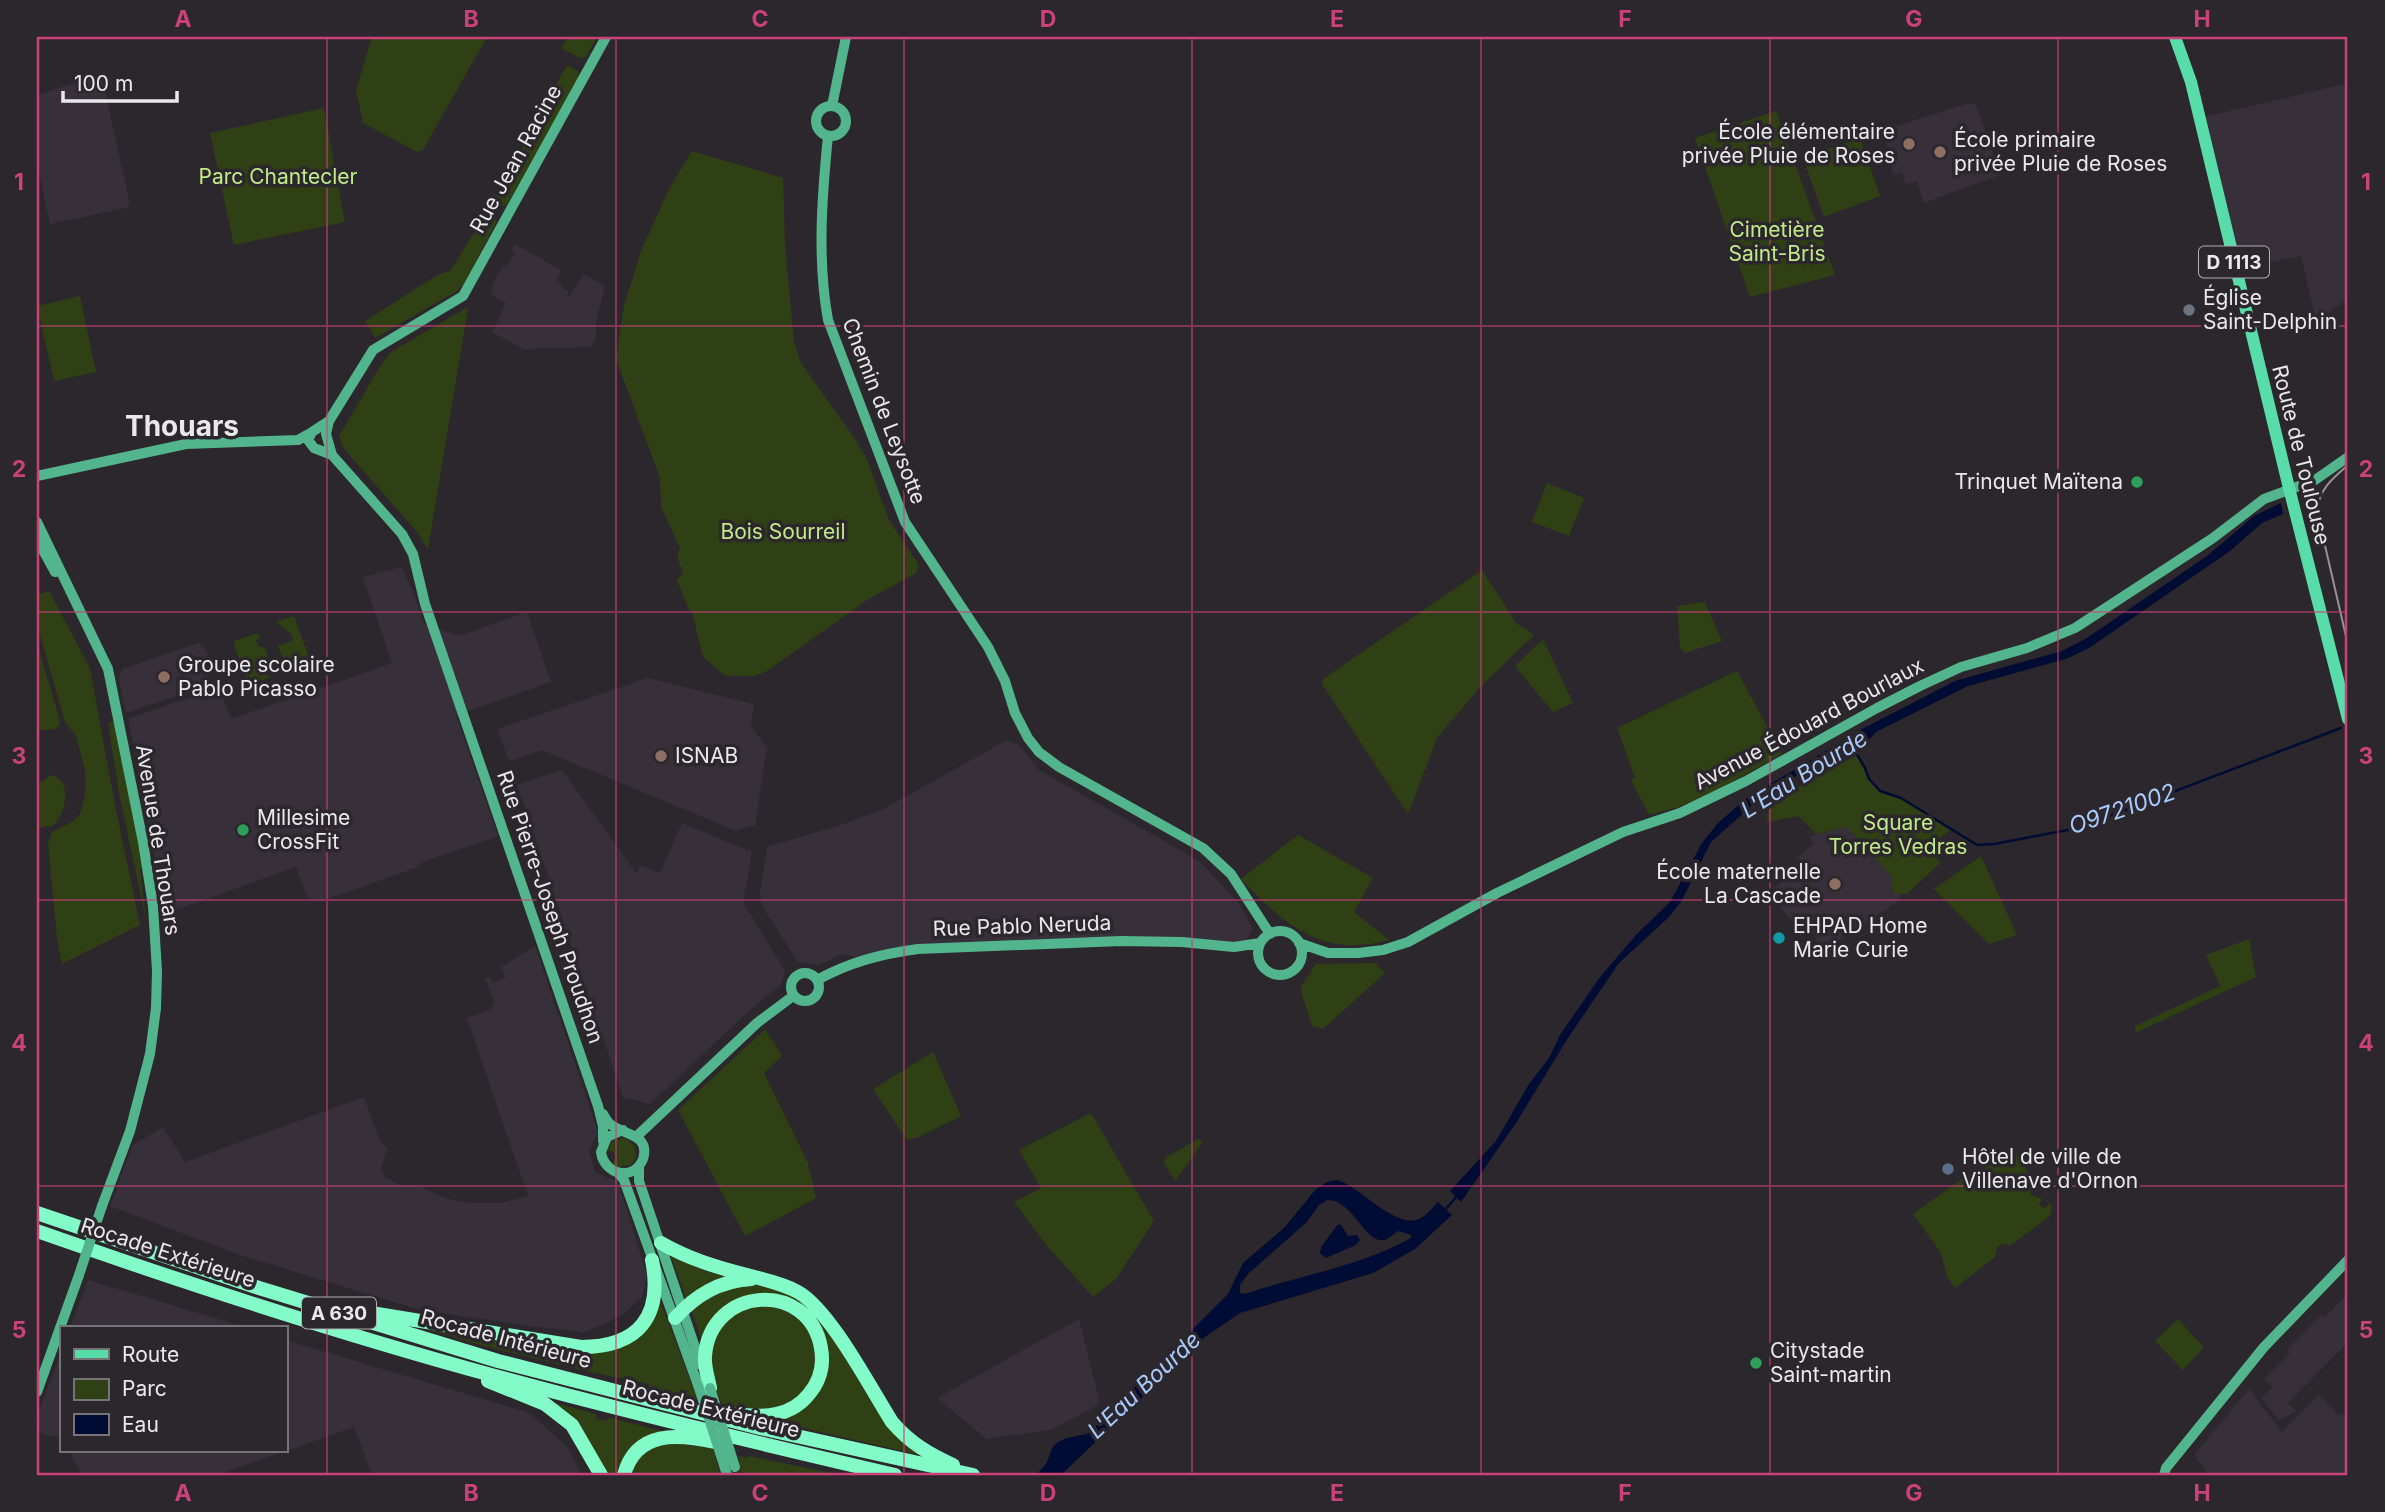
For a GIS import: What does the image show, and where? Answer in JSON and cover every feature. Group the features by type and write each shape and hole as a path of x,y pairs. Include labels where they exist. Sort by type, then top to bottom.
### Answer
{"highway":[{"name":"Rocade Intérieure","path":"37,1213 259,1288 498,1361 760,1428 974,1475"},
{"name":"Rocade Extérieure","path":"37,1231 242,1300 477,1371 731,1437 895,1475"},
{"path":"661,1243 697,1261 787,1286 810,1301 833,1328 892,1422 912,1443 927,1453 974,1475"},
{"path":"259,1288 397,1319 581,1347 599,1347 622,1342 648,1317 656,1281 652,1259"},
{"path":"679,1313 714,1287 739,1280 760,1279"},
{"path":"644,1398 753,1417 785,1412 806,1398 820,1375 822,1351 813,1325 800,1312 783,1302 755,1300 736,1306 720,1319 707,1343 704,1387"},
{"path":"477,1371 489,1383 545,1405 572,1425 601,1475"},
{"path":"624,1475 627,1464 641,1447 661,1437 688,1437 889,1475"}],"main road":[{"name":"Route de Toulouse","path":"2175,37 2191,82 2348,719"}],"street":[{"name":"Rue Jean Racine","path":"318,439 373,350 460,299 606,37"},
{"path":"832,106 846,37"},
{"path":"832,106 841,110 845,124 837,135 828,135 820,132 816,120 823,108 832,106"},
{"name":"Chemin de Leysotte","path":"828,135 822,224 824,291 828,320 905,522 990,659 1023,728 1039,752 1203,848 1231,874 1270,934"},
{"path":"37,476 186,444 318,439"},
{"name":"Rue Pierre-Joseph Proudhon","path":"318,439 402,534 410,547 425,604 598,1106 603,1141"},
{"name":"Avenue Édouard Bourlaux","path":"1299,964 1307,958 1328,953 1373,952 1408,942 1497,894 1623,832 1680,813 1723,793 1931,681 1961,667 2027,648 2075,628 2213,538 2264,499 2326,474 2348,457"},
{"name":"Avenue de Thouars","path":"37,522 102,654 111,679 148,872 157,971 156,1008 150,1054 130,1131 61,1326"},
{"name":"Avenue de Thouars","path":"37,539 84,619"},
{"path":"1289,933 1299,943 1299,964 1288,973 1277,974 1266,970 1259,961 1260,943 1270,934 1289,933"},
{"name":"Rue Pablo Neruda","path":"817,980 857,961 918,949 1122,941 1182,942 1234,947 1260,943"},
{"name":"Avenue Édouard Bourlaux","path":"1299,943 1328,953"},
{"name":"Rue Pablo Neruda","path":"1234,947 1259,961"},
{"path":"809,974 817,980 818,993 812,999 800,1000 793,996 790,987 797,975 809,974"},
{"path":"636,1136 757,1023 793,996"},
{"name":"Rue Pierre-Joseph Proudhon","path":"598,1106 610,1124 623,1130"},
{"path":"639,1166 629,1172 612,1171 603,1162 603,1141 612,1133 623,1130 636,1136 643,1147 639,1181 661,1243 679,1313 730,1471"},
{"path":"618,1173 624,1180 652,1259 679,1313"},
{"path":"2164,1475 2166,1468 2245,1369 2289,1319 2348,1260"},
{"name":"Avenue de Thouars","path":"37,1392 60,1328"},
{"path":"2174,1475 2179,1453"}],"shaded area":[{"path":"99,75 102,78 130,204 126,208 50,224 37,163 37,95"},
{"path":"2348,83 2348,299 2325,315 2315,317 2301,256 2236,269 2200,118"},
{"name":"École primaire privée Pluie de Roses","path":"1969,103 1976,105 2000,175 1924,203 1917,181 1908,184 1902,173 1893,175 1884,130"},
{"path":"515,244 561,270 556,281 562,285 561,288 568,291 567,295 570,296 583,274 605,286 596,323 596,338 591,347 523,349 492,332 506,303 490,294 493,287 491,286 503,265 506,266 515,254 511,251"},
{"path":"401,567 413,591 424,624 458,636 527,612 551,682 456,715 498,836 319,902 307,897 296,867 162,915 152,840 128,719 219,687 231,719 392,663 363,577"},
{"name":"Groupe scolaire Pablo Picasso","path":"199,643 207,652 215,673 208,676 211,684 126,713 119,679 122,669"},
{"name":"ISNAB","path":"648,678 754,704 751,726 767,748 755,825 736,831 542,750 509,761 497,729"},
{"path":"1007,740 1018,744 1039,770 1199,861 1238,902 1253,929 1246,940 1234,947 1207,944 918,949 864,959 842,954 819,965 798,962 762,906 760,893 767,847 844,824 885,808"},
{"path":"562,770 637,874 641,865 660,873 682,823 752,852 743,902 785,971 781,985 751,1009 650,1104 623,1097 517,785"},
{"name":"École maternelle La Cascade","path":"1847,827 1891,876 1893,894 1901,894 1900,900 1825,950 1800,919 1790,919 1770,893 1800,862 1797,859 1813,844 1810,836"},
{"path":"535,946 598,1132 589,1152 596,1173 618,1182 647,1275 642,1297 626,1312 584,1332 417,1309 240,1255 110,1206 132,1146 163,1127 185,1162 364,1097 379,1139 387,1148 381,1167 385,1177 401,1185 418,1185 444,1198 468,1203 502,1203 528,1196 467,1018 491,1009 494,1002 485,979 489,977 494,983 506,977 501,967"},
{"path":"88,1280 241,1326 71,1326"},
{"path":"2348,1293 2348,1342 2288,1403 2296,1411 2279,1421 2261,1397 2273,1387 2264,1379 2290,1353 2287,1350 2320,1316 2324,1318"},
{"path":"1079,1319 1100,1404 1051,1430 986,1439 937,1398"},
{"path":"287,1341 530,1413 569,1449 581,1475 372,1475 354,1427 287,1451"},
{"path":"60,1355 60,1437 42,1434 37,1427 37,1417"},
{"path":"2249,1389 2282,1432 2319,1395 2338,1414 2348,1415 2348,1475 2209,1475 2194,1455"},
{"path":"70,1452 283,1452 218,1475 82,1475"}],"green space":[{"path":"372,37 487,37 423,150 417,152 363,123 356,90"},
{"path":"568,37 597,37 586,57 580,58 561,48"},
{"path":"567,65 578,71 579,77 507,205 499,207 491,203"},
{"name":"Parc Chantecler","path":"324,108 345,222 234,245 210,133"},
{"name":"Cimetière Saint-Bris","path":"1776,111 1835,275 1750,297 1695,138"},
{"path":"1860,138 1880,196 1824,217 1804,161 1807,156"},
{"name":"Bois Sourreil","path":"692,151 783,178 785,245 794,342 801,363 858,443 889,520 919,565 916,573 867,600 767,671 754,676 726,676 703,657 692,612 677,580 683,573 677,556 680,548 661,507 660,478 616,359 624,306 641,251 669,189"},
{"path":"486,210 493,214 497,221 466,281 457,291 375,338 365,321 436,276 451,270 477,228 473,225 480,212"},
{"path":"80,296 96,372 54,381 37,306"},
{"path":"468,307 428,550 418,533 344,449 339,436 391,352"},
{"path":"1547,483 1584,498 1569,536 1532,522"},
{"path":"1482,570 1516,623 1534,635 1480,687 1437,738 1408,814 1322,684 1323,679"},
{"path":"49,591 90,668 140,925 62,964 48,844 52,832 72,822 80,814 85,795 85,770 76,736 65,722 37,625 37,595"},
{"path":"1705,602 1722,641 1685,653 1680,648 1677,606"},
{"path":"294,616 312,666 289,674 278,646 293,640 291,634 276,622"},
{"path":"258,633 260,638 256,640 259,646 265,648 271,665 267,670 269,678 248,685 233,641"},
{"path":"1543,639 1573,703 1553,712 1515,666"},
{"path":"37,643 60,721 55,729 37,731"},
{"path":"1737,671 1782,754 1712,793 1649,815 1631,780 1635,778 1617,728"},
{"path":"116,721 144,868 140,869 146,920 119,793 108,723"},
{"name":"Square Torres Vedras","path":"1857,755 1869,779 1880,791 1901,798 1950,830 1930,847 1940,863 1907,894 1893,894 1891,876 1847,827 1816,834 1798,816 1767,822 1769,803"},
{"path":"50,775 62,783 65,790 64,807 51,827 37,829 37,782 44,781"},
{"path":"1298,835 1373,878 1354,912 1389,940 1365,945 1344,945 1306,934 1273,910 1241,879"},
{"path":"1981,856 2017,935 1989,944 1934,889"},
{"path":"2249,939 2256,977 2135,1033 2135,1026 2220,986 2206,955"},
{"path":"1375,963 1385,973 1323,1029 1312,1026 1300,988 1316,964"},
{"path":"765,1029 782,1056 764,1073 808,1163 816,1198 745,1236 678,1110"},
{"path":"933,1052 961,1116 907,1140 873,1089"},
{"path":"1091,1113 1154,1221 1116,1279 1093,1297 1047,1246 1014,1202 1041,1188 1019,1150"},
{"path":"625,1138 635,1146 636,1158 631,1165 619,1167 612,1164 614,1152 608,1151 610,1144 616,1139"},
{"path":"1198,1139 1203,1142 1175,1181 1164,1163 1165,1158"},
{"path":"2012,1149 2028,1171 2031,1195 2042,1199 2039,1205 2045,1208 2050,1202 2050,1216 2011,1245 2001,1244 1997,1247 1995,1257 1955,1288 1947,1277 1941,1253 1913,1214 1969,1174 1982,1170"},
{"path":"670,1253 703,1270 727,1277 686,1298"},
{"path":"746,1283 782,1289 810,1307 920,1455 773,1421 823,1374 807,1314 747,1298 703,1344 690,1306 707,1295"},
{"path":"657,1301 660,1301 698,1400 649,1387 649,1384 585,1371 585,1366 581,1370 415,1326 618,1346"},
{"path":"767,1305 790,1312 804,1324 811,1336 814,1350 811,1378 795,1401 782,1408 753,1412 723,1406 712,1382 710,1345 726,1318 740,1309"},
{"path":"2178,1319 2204,1347 2183,1370 2155,1341"},
{"path":"552,1402 596,1414 596,1419 607,1421 608,1417 662,1433 621,1475 605,1475"},
{"path":"664,1442 713,1448 721,1475 628,1475 642,1453"},
{"path":"739,1456 749,1456 841,1475 741,1475"}],"water":[{"path":"2281,503 2283,514 2262,523 2230,551 2089,648 2066,659 1968,686 1876,732 1867,742 1798,775 1764,795 1711,842 1681,902 1669,917 1619,963 1568,1038 1516,1123 1461,1202 1450,1191 1496,1141 1529,1084 1549,1058 1560,1035 1600,977 1637,934 1670,902 1702,843 1718,823 1747,798 1866,727 1955,681 2062,651 2087,638 2207,556 2254,516"},
{"path":"1337,1180 1346,1184 1401,1219 1411,1221 1421,1218 1438,1202 1452,1215 1415,1249 1373,1273 1240,1313 1205,1337 1061,1475 1036,1474 1045,1465 1057,1443 1089,1433 1228,1294 1243,1263 1284,1228 1316,1189 1327,1182","holes":["1328,1200 1337,1202 1377,1239 1384,1240 1399,1231 1411,1235 1411,1238 1350,1263 1245,1294 1240,1293 1240,1285 1248,1274 1307,1222 1319,1205"]},
{"path":"1338,1224 1348,1236 1357,1235 1360,1240 1356,1245 1326,1258 1320,1253 1321,1247"}],"waterway":[{"name":"O9721002","path":"1852,746 1869,779 1880,791 1901,798 1977,845 2078,828 2341,728"},
{"name":"L'Eau Bourde","path":"1444,1211 1458,1195"}],"tram line":[{"path":"2348,465 2323,490 2317,511 2348,645"}],"place":[{"name":"École élémentaire privée Pluie de Roses","path":"1909,144"},
{"name":"École primaire privée Pluie de Roses","path":"1940,152"},
{"name":"Église Saint-Delphin","path":"2189,310"},
{"name":"Trinquet Maïtena","path":"2137,482"},
{"name":"Groupe scolaire Pablo Picasso","path":"164,677"},
{"name":"ISNAB","path":"661,756"},
{"name":"Millesime CrossFit","path":"243,830"},
{"name":"École maternelle La Cascade","path":"1835,884"},
{"name":"EHPAD Home Marie Curie","path":"1779,938"},
{"name":"Hôtel de ville de Villenave d'Ornon","path":"1948,1169"},
{"name":"Citystade Saint-martin","path":"1756,1363"}],"district":[{"name":"Thouars","path":"182,426"}]}
